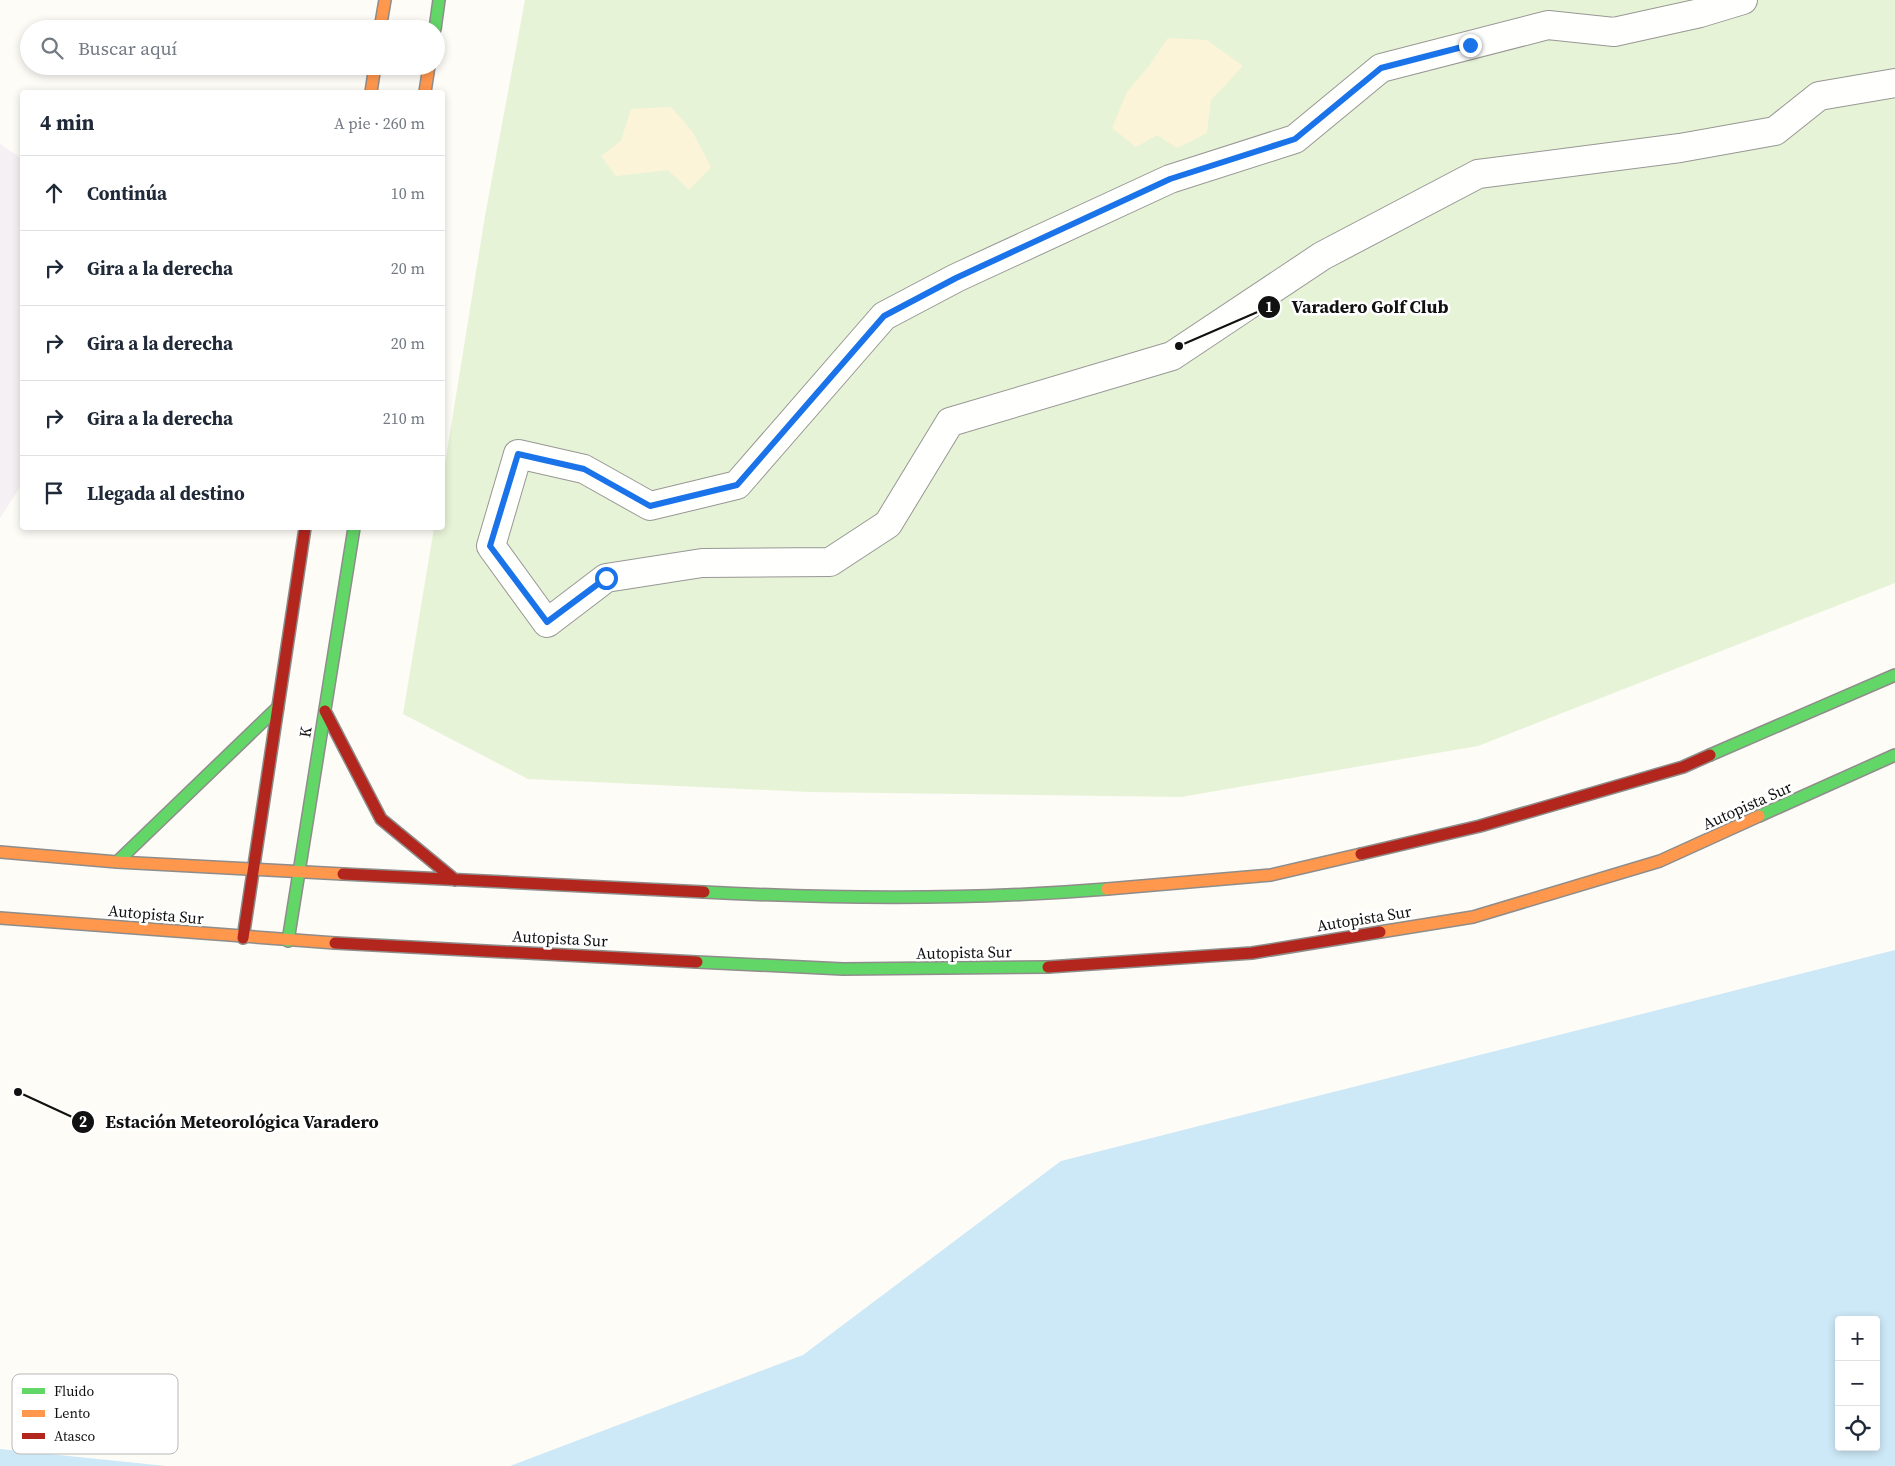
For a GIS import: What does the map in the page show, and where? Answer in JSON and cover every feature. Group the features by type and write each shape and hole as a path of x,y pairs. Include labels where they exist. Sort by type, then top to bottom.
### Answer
{"main road":[{"path":"382,20 385,0"},
{"path":"437,20 440,0"},
{"path":"371,90 374,75"},
{"path":"424,90 427,75"},
{"name":"K","path":"243,938 305,530"},
{"name":"K","path":"288,941 354,530"},
{"path":"0,852 118,862 253,870 785,896 1023,896 1271,876 1480,826 1683,767 1895,675"},
{"path":"118,862 278,707"},
{"path":"325,711 381,819 456,880"},
{"name":"Autopista Sur","path":"0,918 288,941 843,969 1074,967 1252,953 1473,917 1660,862 1895,755"}],"street":[{"path":"1743,0 1700,13 1614,32 1548,25 1381,68 1295,139 1170,179 956,278 884,316 737,485 650,506 584,469 518,454 490,546 547,622 606,578 702,563 830,562 888,524 950,422 1172,356 1322,256 1478,174 1680,148 1775,131 1819,96 1895,83"}],"shaded area":[{"path":"0,144 20,158 20,487 0,518"}],"green space":[{"path":"525,0 1895,0 1895,583 1478,746 1181,797 808,792 528,779 403,714 434,530 445,530 445,464 485,216"}],"sand":[{"path":"1168,38 1207,40 1243,66 1211,100 1207,133 1177,148 1157,135 1136,147 1112,128 1127,92 1149,66"},
{"path":"671,107 692,131 711,167 689,190 668,170 616,176 601,156 621,141 631,109"}],"water":[{"path":"1895,950 1895,1466 510,1466 803,1355 1061,1161"},
{"path":"0,1449 12,1450 12,1454 49,1454 166,1466 0,1466"}],"traffic: fast":[{"path":"436,20 439,0"},
{"path":"288,941 354,530"},
{"path":"1710,755 1895,675"},
{"path":"117,862 278,707"},
{"path":"1759,816 1895,755"},
{"path":"704,892 855,897 956,897 1107,889"},
{"path":"697,962 843,969 1048,967"}],"traffic: slow":[{"path":"382,20 385,0"},
{"path":"371,90 374,75"},
{"path":"425,90 428,75"},
{"path":"1380,932 1473,917 1660,861 1759,816"},
{"path":"0,852 117,862 343,874"},
{"path":"1107,889 1271,875 1361,854"},
{"path":"0,918 335,943"}],"traffic: jam":[{"path":"243,938 305,530"},
{"path":"325,711 381,819 455,880"},
{"path":"1361,854 1480,826 1683,767 1710,755"},
{"path":"343,874 704,892"},
{"path":"1048,967 1252,953 1380,932"},
{"path":"335,943 697,962"}],"place":[{"name":"Varadero Golf Club","path":"1179,346"},
{"name":"Estación Meteorológica Varadero","path":"18,1092"}],"route":[{"path":"606,578 547,622 490,546 518,454 584,469 650,506 737,485 884,316 956,278 1170,179 1295,139 1381,68 1470,45"}]}
